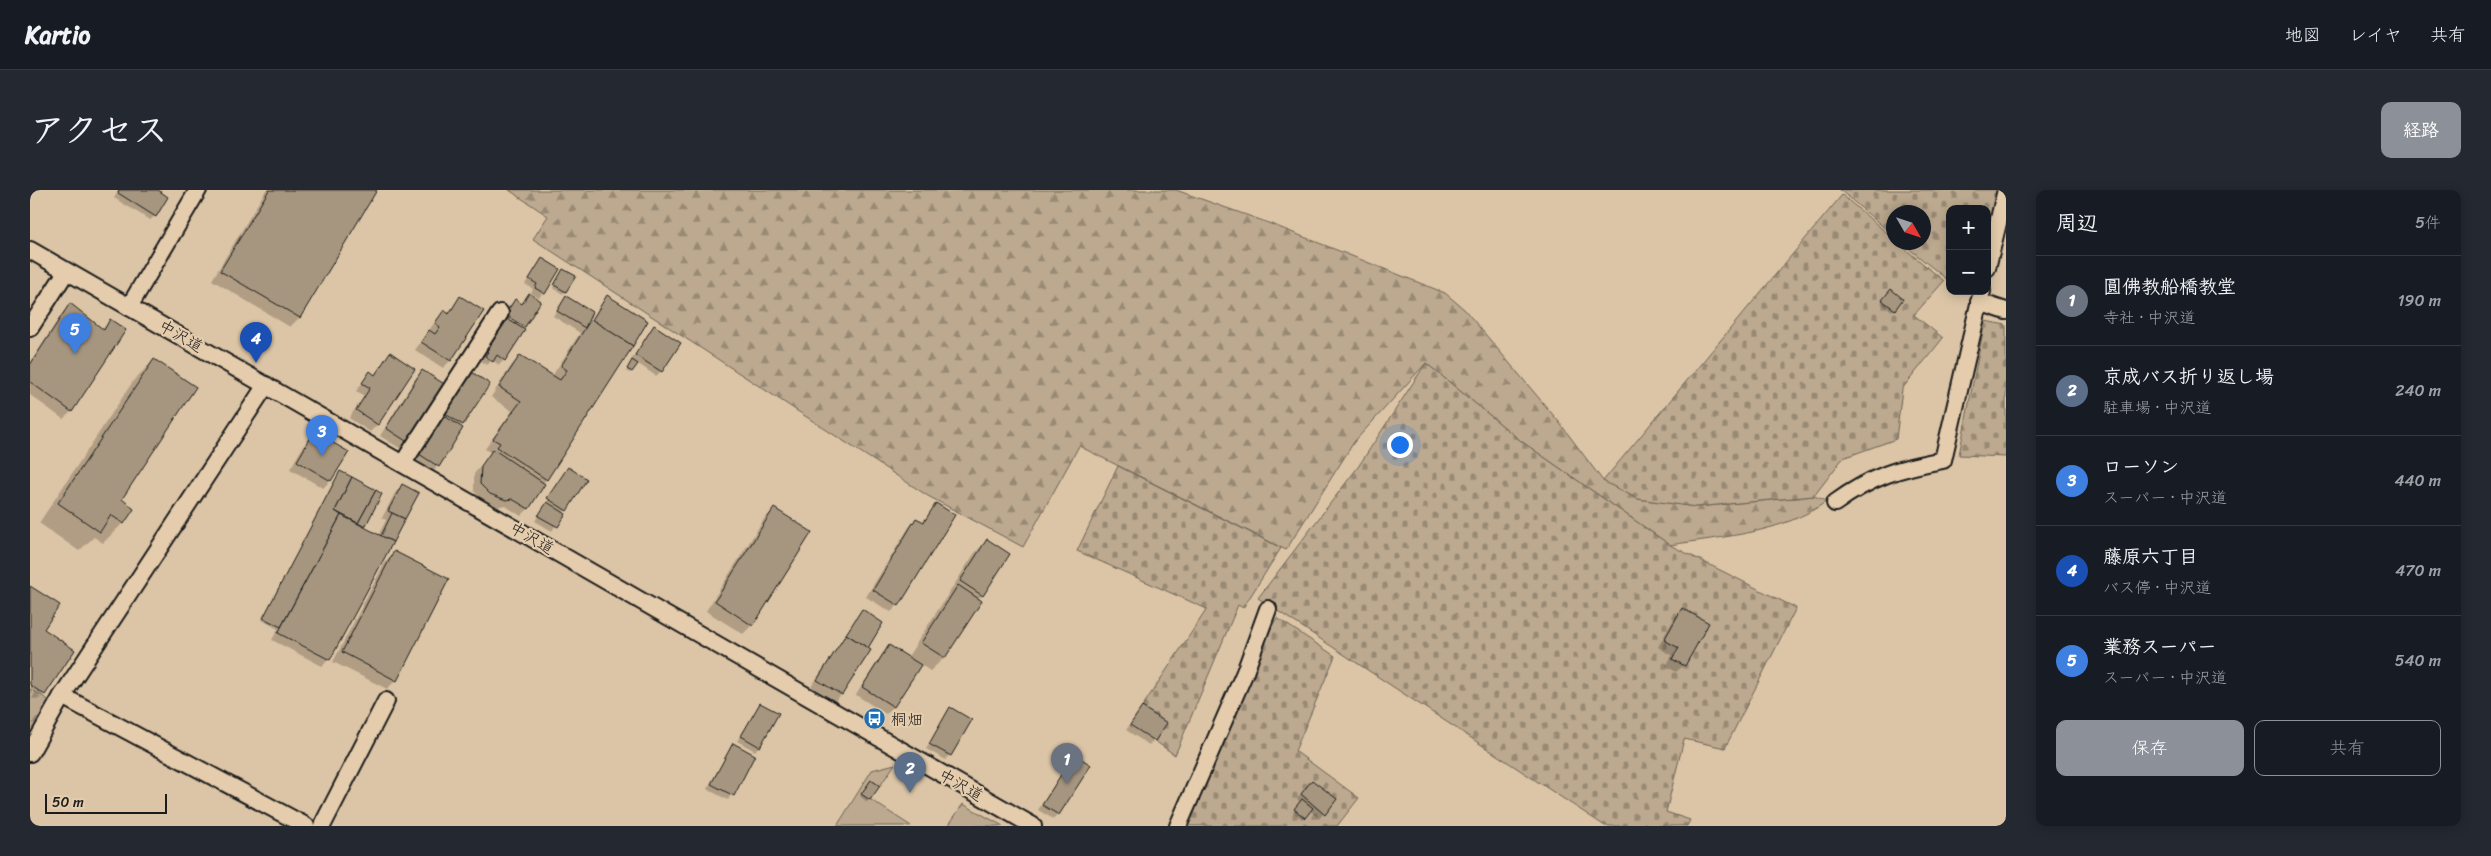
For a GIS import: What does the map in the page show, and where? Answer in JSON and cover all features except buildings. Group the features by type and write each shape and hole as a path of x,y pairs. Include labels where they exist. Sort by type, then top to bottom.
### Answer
{"street":[{"path":"129,307 198,190"},
{"path":"1991,252 2006,190"},
{"name":"中沢道","path":"30,250 1033,826"},
{"path":"30,328 66,272"},
{"path":"1835,503 1853,490 1893,470 1943,460 1980,297 2006,311"},
{"path":"402,463 500,313"},
{"path":"30,753 62,696 266,385"},
{"path":"1178,826 1245,672 1268,609"},
{"path":"62,696 306,826"},
{"path":"322,826 386,701"}],"green space":[{"path":"509,190 1176,190 1266,222 1445,293 1464,309 1559,422 1603,481 1638,499 1696,507 1814,496 1827,501 1791,521 1772,527 1732,536 1670,545 1521,441 1426,363 1354,442 1286,550 1079,446 1023,547 928,496 533,239 548,216"},
{"path":"1840,190 1999,190 1991,223 1991,205 1946,205 1946,279 1911,250 1931,250 1931,205 1886,205 1886,229"},
{"path":"1842,195 1886,232 1886,250 1906,250 1944,281 1914,315 1943,338 1902,389 1896,439 1843,458 1814,496 1696,507 1638,499 1603,481"},
{"path":"1985,321 2006,325 2006,457 1959,455"},
{"path":"1426,363 1521,441 1670,545 1796,608 1725,748 1684,739 1666,812 1690,820 1687,826 1605,826 1258,598 1358,467"},
{"path":"1118,466 1281,548 1243,608 1238,605 1175,755 1155,741 1166,723 1142,707 1207,609 1077,551"},
{"path":"1277,618 1335,656 1295,751 1359,798 1337,826 1186,826 1269,631"},
{"path":"30,689 52,702 30,741"},
{"path":"895,764 880,786 871,780 862,794 911,826 837,826 872,770"},
{"path":"963,804 1003,826 948,826"}],"place":[{"name":"業務スーパー","path":"75,354"},
{"name":"藤原六丁目","path":"256,363"},
{"name":"ローソン","path":"322,456"},
{"name":"桐畑","path":"875,719"},
{"name":"圓佛教船橋教堂","path":"1067,784"},
{"name":"京成バス折り返し場","path":"910,793"}]}
